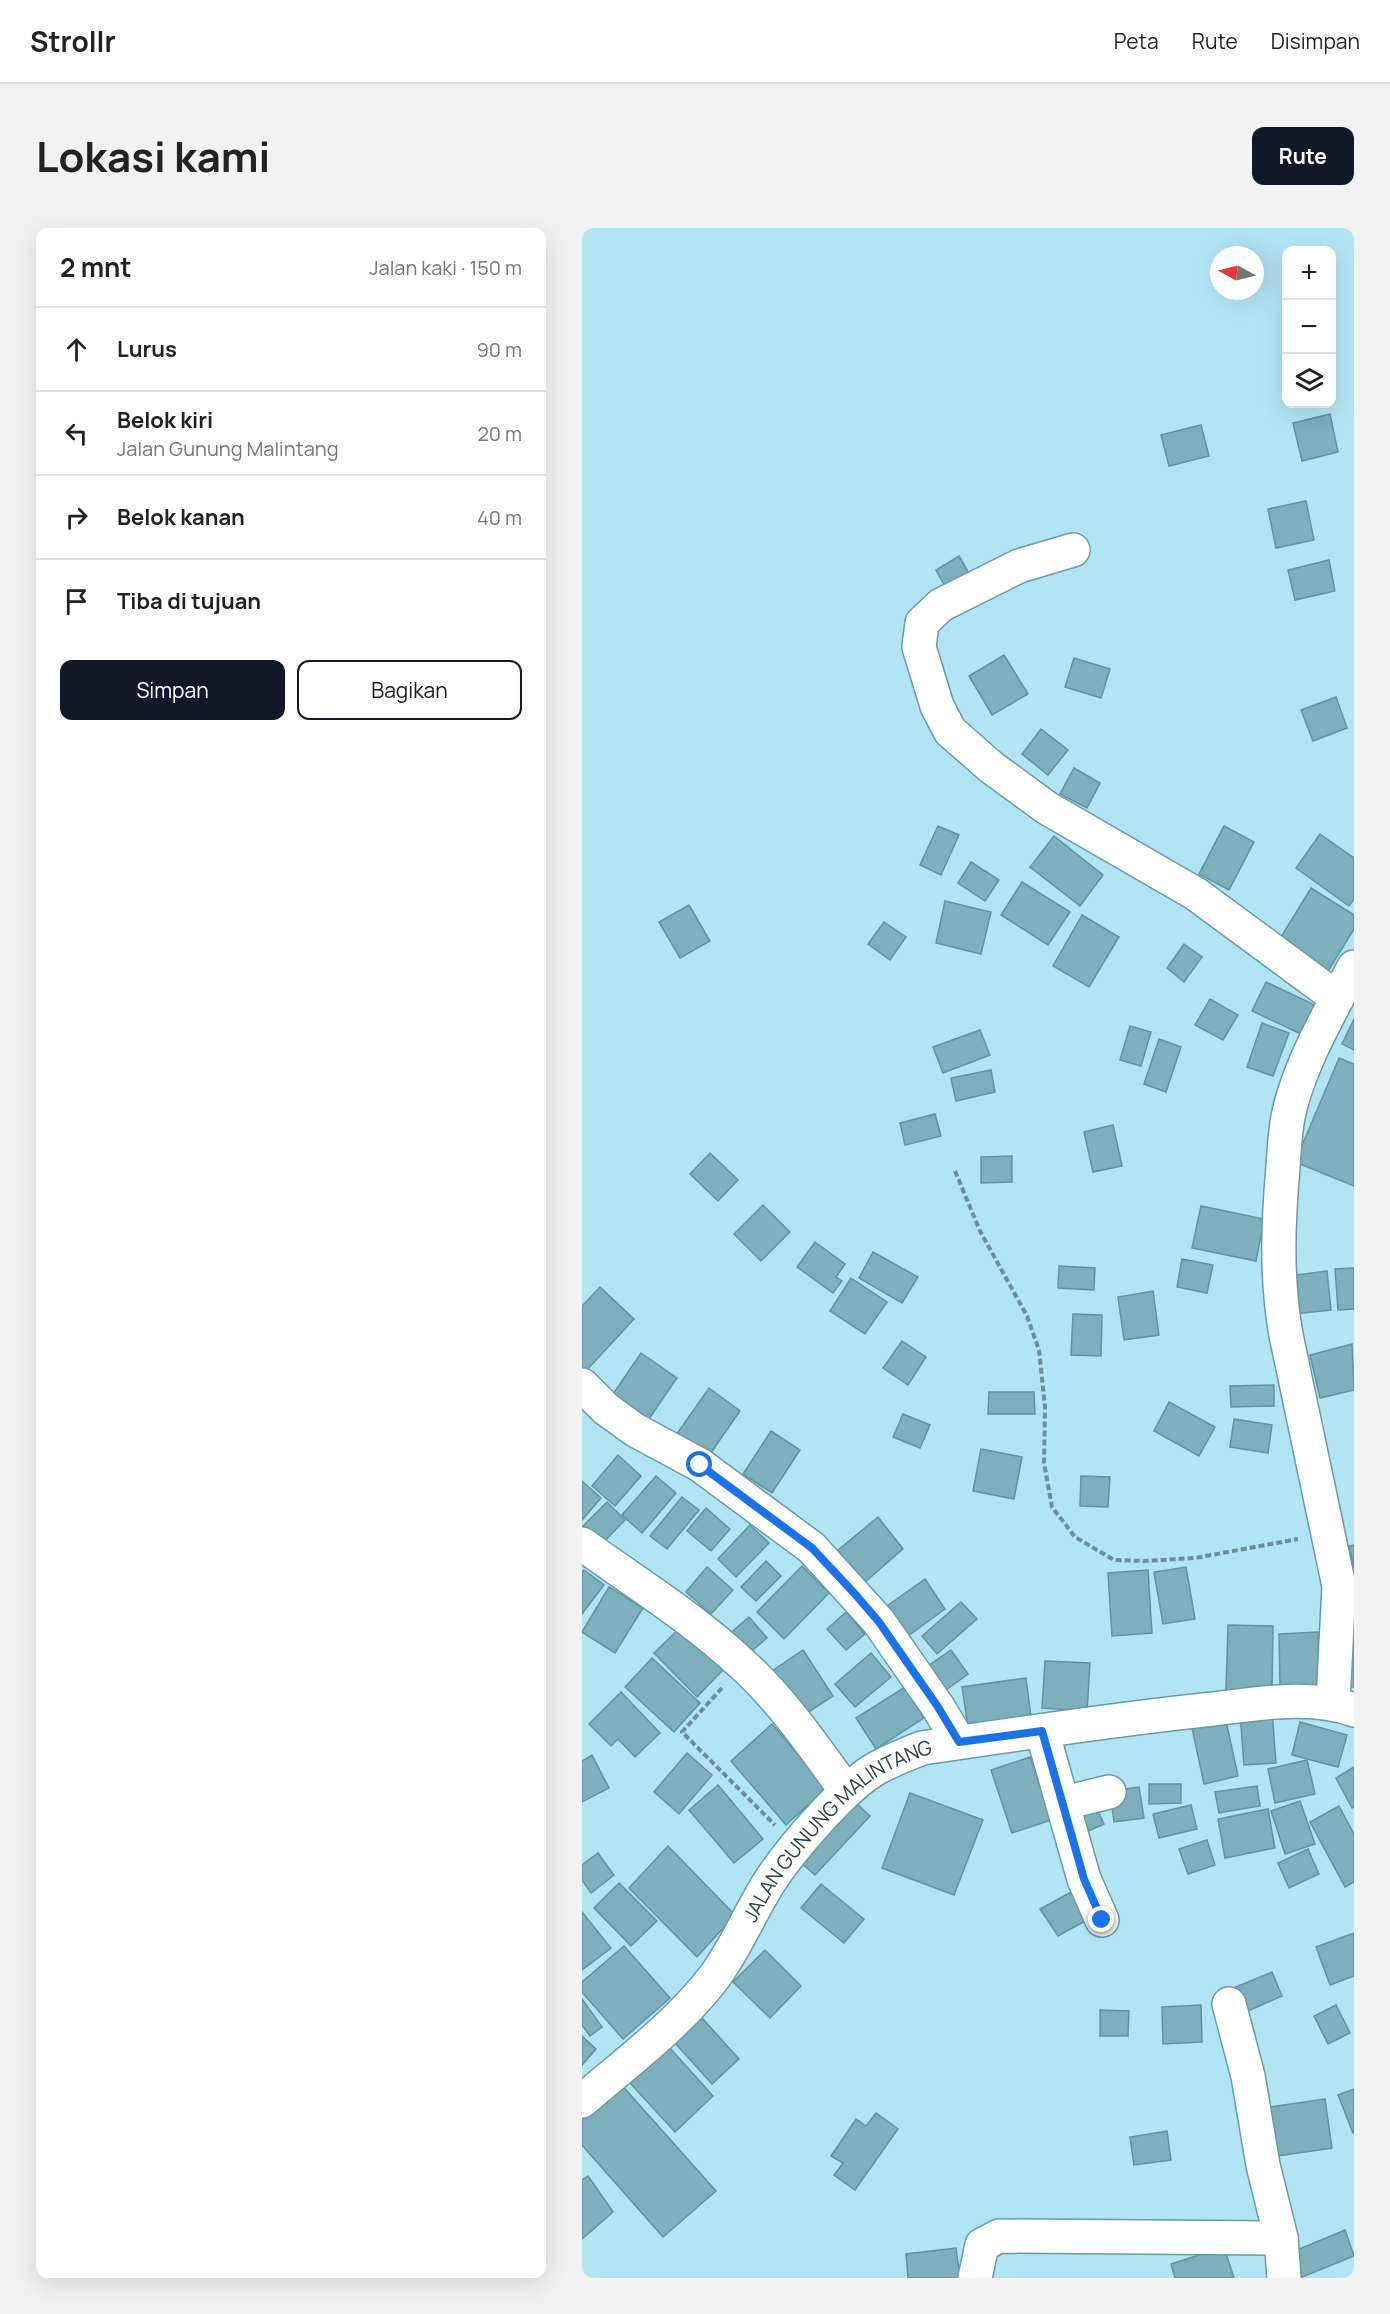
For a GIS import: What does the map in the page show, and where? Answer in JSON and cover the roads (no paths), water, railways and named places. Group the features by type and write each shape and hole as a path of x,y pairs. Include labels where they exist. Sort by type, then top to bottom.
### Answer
{"street":[{"path":"1073,550 1019,566 941,605 922,623 919,647 937,706 950,731 991,767 1047,808 1196,894 1337,998"},
{"path":"1343,1706 1339,1586 1309,1455 1284,1326 1278,1255 1288,1117 1296,1087 1337,998 1354,968"},
{"path":"582,1385 606,1409 635,1430 700,1465 812,1548 879,1622 938,1707 959,1742"},
{"path":"582,1544 672,1605 743,1664 801,1728 846,1791"},
{"name":"JALAN GUNUNG MALINTANG","path":"582,2101 670,2025 713,1978 735,1947 770,1881 846,1791 871,1772 896,1758 922,1748 959,1742 1278,1702 1343,1706"},
{"path":"1042,1731 1084,1879 1102,1920"},
{"path":"1064,1803 1109,1792"},
{"path":"1229,2004 1248,2076 1263,2165 1281,2238 1284,2278"},
{"path":"975,2278 982,2245 999,2236 1281,2238"}]}
